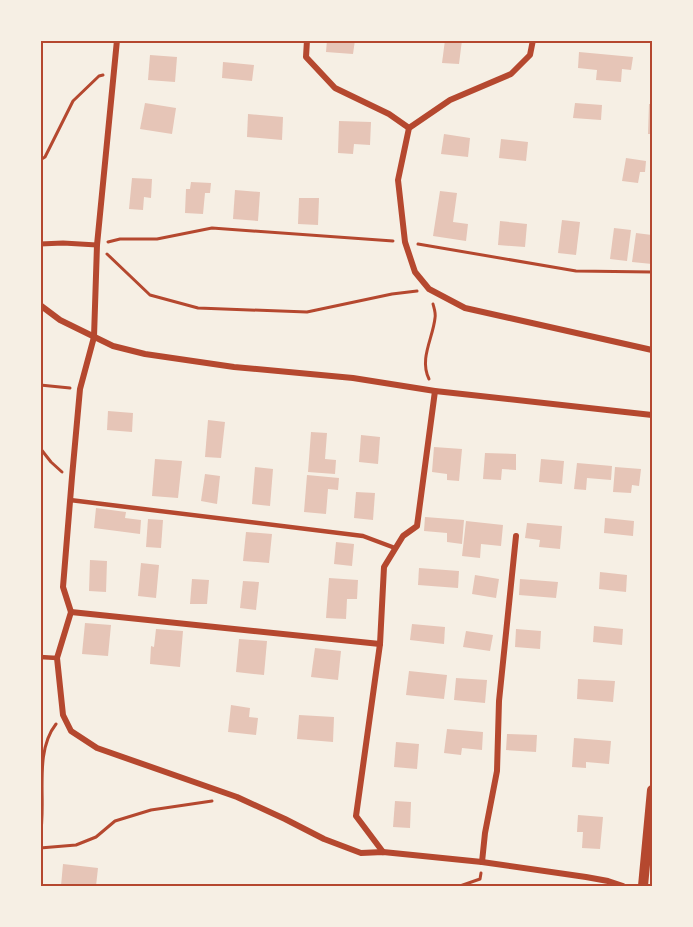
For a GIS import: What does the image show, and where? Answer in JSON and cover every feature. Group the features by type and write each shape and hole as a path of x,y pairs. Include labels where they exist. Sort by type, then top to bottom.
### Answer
{"street":[{"path":"117,40 97,245 94,337 80,389 63,587 71,612 57,658 63,715 71,731 97,748 237,797 324,839 362,854 383,852 482,862 586,877 623,886"},
{"path":"307,40 306,57 335,88 389,114 409,128"},
{"path":"533,40 530,55 511,74 450,100 409,128 398,180 405,242 415,272 429,289 465,308 652,350"},
{"path":"40,244 97,245"},
{"path":"40,305 60,320 113,346 145,354 234,367 353,378 435,391 652,415"},
{"path":"383,852 356,816 380,644 384,567 403,536 417,526 435,391"},
{"path":"482,862 497,771 499,700 516,536"},
{"path":"71,612 380,644"},
{"path":"643,886 652,790"}],"lane":[{"path":"70,500 363,536 396,548"},
{"path":"40,657 57,658"}],"path":[{"path":"40,160 45,158 73,101 99,76 113,71"},
{"path":"435,391 427,375 425,362 436,316 429,289 392,294 307,312 198,308 150,295 97,245 120,238 157,239 212,228 405,242 576,271 652,272"},
{"path":"40,385 80,389"},
{"path":"40,448 62,472 72,477"},
{"path":"40,837 44,749 51,730 63,715"},
{"path":"40,848 76,846 96,837 115,821 151,810 237,797"},
{"path":"460,886 480,879 482,862"}],"building":[{"path":"327,40 355,40 353,54 326,52"},
{"path":"445,40 462,40 459,64 442,63"},
{"path":"579,52 633,57 631,70 622,69 621,82 596,80 597,70 578,68"},
{"path":"150,55 177,57 175,82 148,80"},
{"path":"223,62 254,65 252,81 222,78"},
{"path":"145,103 176,108 172,134 140,129"},
{"path":"575,103 602,105 601,120 573,118"},
{"path":"649,104 652,104 652,134 648,134"},
{"path":"248,114 283,117 282,140 247,137"},
{"path":"339,121 371,122 370,145 354,144 353,154 338,153"},
{"path":"444,134 470,138 468,157 441,154"},
{"path":"501,139 528,142 526,161 499,158"},
{"path":"626,158 646,161 645,172 640,172 638,183 622,181"},
{"path":"132,178 152,179 151,198 144,197 143,210 129,209"},
{"path":"191,182 211,183 210,193 205,193 203,214 185,213 186,189 190,189"},
{"path":"235,190 260,192 258,221 233,219"},
{"path":"440,191 457,193 453,222 468,224 466,241 433,236"},
{"path":"299,198 319,198 318,225 298,224"},
{"path":"562,220 580,222 576,255 558,253"},
{"path":"500,221 527,224 525,247 498,245"},
{"path":"614,228 631,230 627,261 610,259"},
{"path":"636,233 652,235 652,264 632,262"},
{"path":"108,411 133,413 132,432 107,430"},
{"path":"208,420 225,422 221,458 205,457"},
{"path":"311,432 327,433 325,459 336,460 335,474 308,472"},
{"path":"361,435 380,437 378,464 359,462"},
{"path":"434,447 462,449 459,481 447,480 447,474 432,472"},
{"path":"485,453 516,454 516,470 502,469 501,480 483,479"},
{"path":"155,459 182,461 178,498 152,496"},
{"path":"541,459 564,461 562,484 539,482"},
{"path":"577,463 612,466 611,480 587,478 586,490 574,489"},
{"path":"255,467 273,469 270,506 252,504"},
{"path":"615,467 641,469 639,486 632,485 631,493 613,492"},
{"path":"205,474 220,476 217,504 201,501"},
{"path":"307,475 339,478 338,490 328,489 326,514 304,512"},
{"path":"356,492 375,493 373,520 354,518"},
{"path":"96,508 126,512 125,518 141,520 140,534 94,528"},
{"path":"425,517 464,520 462,544 447,542 447,533 424,531"},
{"path":"605,518 634,521 633,536 604,533"},
{"path":"148,519 163,520 161,548 146,547"},
{"path":"466,521 503,525 501,546 481,544 480,558 462,556"},
{"path":"527,523 562,526 560,549 539,547 540,540 525,538"},
{"path":"246,532 272,534 269,563 243,561"},
{"path":"336,542 354,544 352,566 334,564"},
{"path":"90,560 107,561 106,592 89,591"},
{"path":"141,563 159,565 156,598 138,596"},
{"path":"419,568 459,571 458,588 418,585"},
{"path":"600,572 627,575 626,592 599,589"},
{"path":"475,575 499,579 496,598 472,594"},
{"path":"329,578 358,580 357,599 347,599 346,619 326,618"},
{"path":"192,579 209,580 207,604 190,604"},
{"path":"520,579 558,582 556,598 519,595"},
{"path":"243,581 259,582 256,610 240,608"},
{"path":"85,623 111,625 108,656 82,654"},
{"path":"412,624 445,627 444,644 410,640"},
{"path":"594,626 623,629 622,645 593,642"},
{"path":"156,629 183,631 180,667 150,664 151,646 154,647"},
{"path":"516,629 541,631 540,649 515,647"},
{"path":"466,631 493,635 490,651 463,647"},
{"path":"239,639 267,641 264,675 236,672"},
{"path":"315,648 341,651 338,680 311,677"},
{"path":"409,671 447,675 444,699 406,695"},
{"path":"456,678 487,680 485,703 454,700"},
{"path":"578,679 615,681 613,702 577,699"},
{"path":"231,705 250,708 249,717 258,718 256,735 228,732"},
{"path":"299,715 334,717 333,742 297,739"},
{"path":"447,729 483,732 482,750 462,748 461,755 444,753"},
{"path":"507,734 537,735 536,752 506,750"},
{"path":"574,738 611,741 609,764 586,762 586,768 572,767"},
{"path":"396,742 419,744 417,769 394,767"},
{"path":"395,801 411,802 410,828 393,827"},
{"path":"578,815 603,817 600,849 582,848 583,832 577,832"},
{"path":"63,864 98,868 96,886 61,886"}]}
